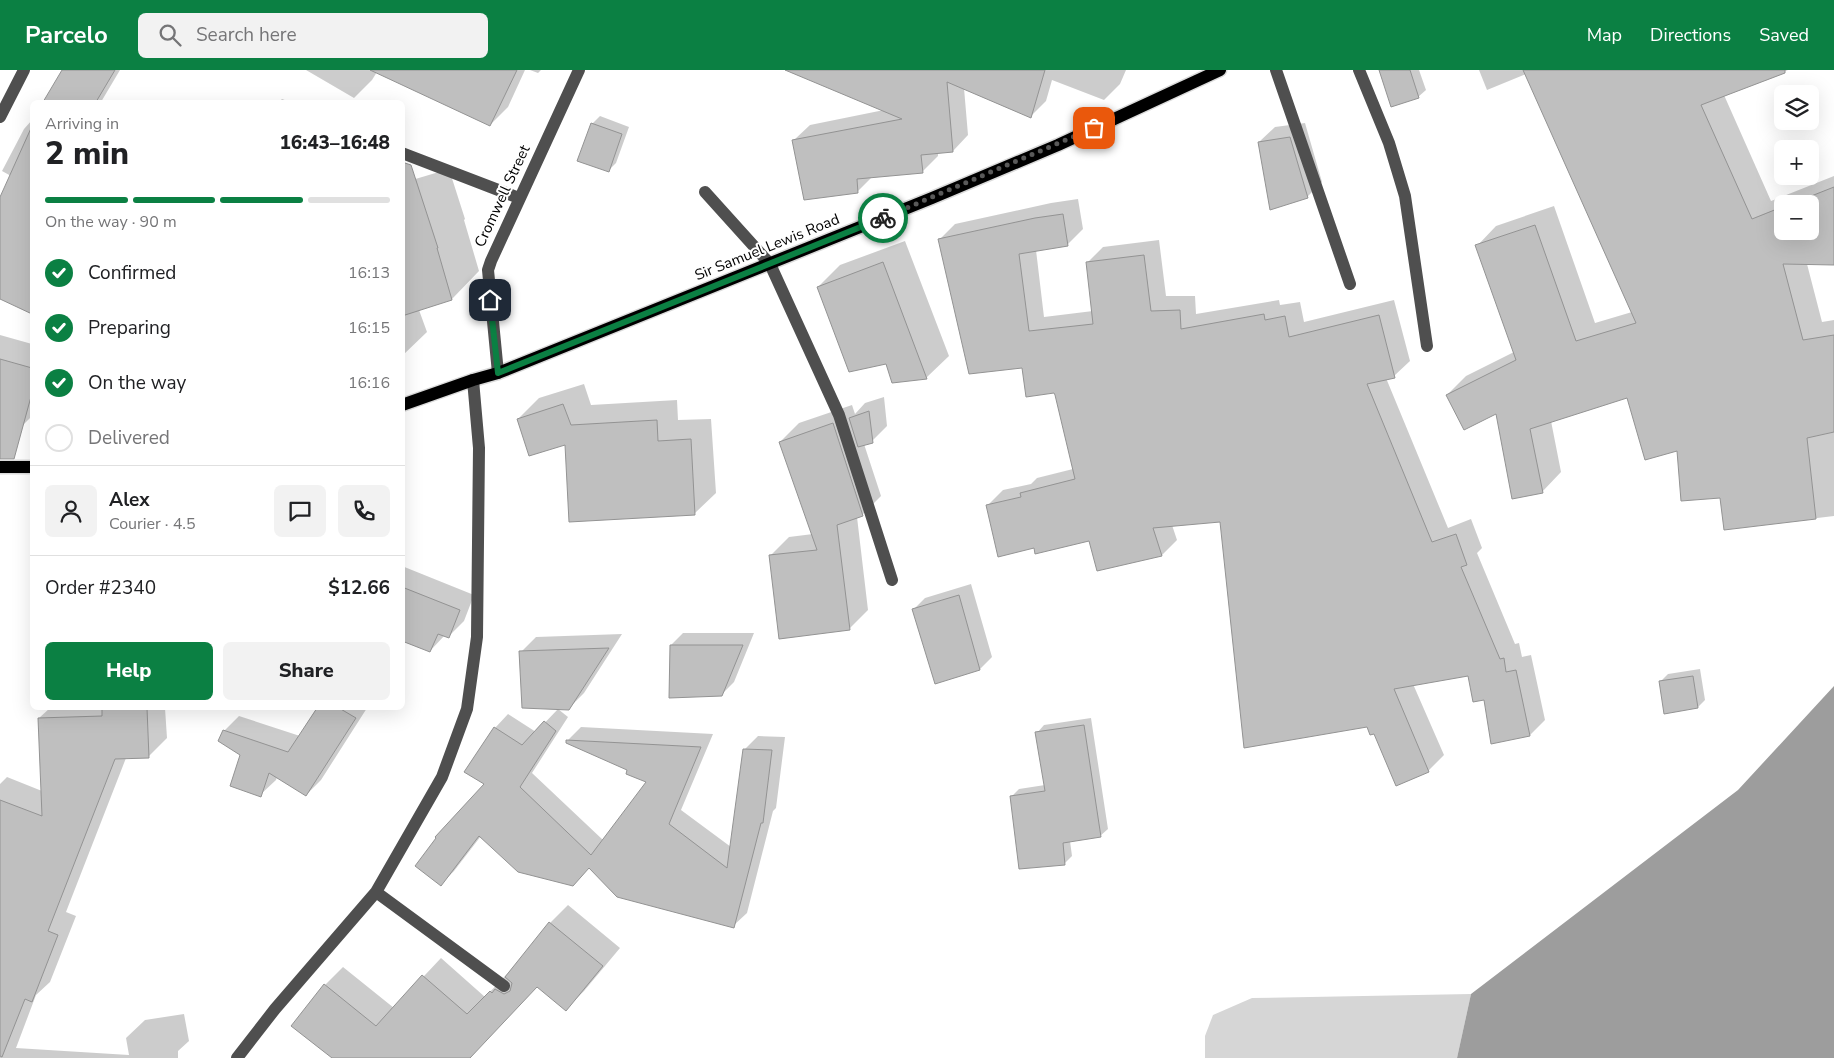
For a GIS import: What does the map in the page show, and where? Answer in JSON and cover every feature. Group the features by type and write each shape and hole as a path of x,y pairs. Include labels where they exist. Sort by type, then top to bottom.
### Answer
{"main road":[{"name":"Sir Samuel Lewis Road","path":"405,404 498,373 932,198 1058,145 1220,70"},
{"path":"0,467 30,467"}],"street":[{"path":"0,117 24,70"},
{"name":"Cromwell Street","path":"498,373 488,270 519,198 579,70"},
{"path":"1276,70 1350,284"},
{"path":"1359,70 1389,142 1405,196 1427,346"},
{"path":"405,154 519,198"},
{"path":"705,192 770,264 839,415 892,580"},
{"path":"237,1058 275,1009 376,892 442,777 467,709 477,637 479,448 473,380"},
{"path":"376,892 504,986"}],"shaded area":[{"path":"1834,686 1834,1058 1457,1058 1471,994 1738,790"},
{"path":"1471,994 1457,1058 1205,1058 1205,1036 1213,1015 1252,998"}],"building":[{"path":"62,70 115,70 97,100 44,100"},
{"path":"370,70 517,70 490,126"},
{"path":"785,70 1045,70 1031,118 947,82 953,152 921,155 923,173 857,179 858,193 804,200 792,140 902,119"},
{"path":"1379,70 1410,70 1419,98 1391,107"},
{"path":"1523,70 1785,70 1785,73 1701,105 1752,219 1774,210 1774,240 1819,240 1819,195 1814,195 1834,187 1834,265 1783,264 1803,340 1834,335 1834,432 1807,438 1816,519 1724,530 1720,498 1681,501 1677,451 1645,460 1627,398 1530,429 1543,493 1512,499 1496,414 1464,430 1446,395 1516,360 1475,245 1535,225 1576,341 1636,323"},
{"path":"591,123 622,134 609,172 577,161"},
{"path":"30,130 30,313 0,299 0,197"},
{"path":"1290,137 1308,198 1270,210 1258,142"},
{"path":"405,163 411,165 438,248 452,300 405,315"},
{"path":"1063,214 1068,246 1019,254 1029,331 1093,324 1086,262 1144,255 1151,311 1180,310 1181,329 1264,314 1265,320 1285,316 1289,337 1379,315 1395,378 1367,384 1432,542 1456,534 1467,565 1461,567 1500,659 1504,658 1506,672 1516,670 1530,736 1491,744 1484,700 1473,702 1468,676 1394,689 1429,772 1396,786 1374,734 1370,735 1367,727 1244,748 1220,522 1153,528 1162,556 1097,571 1089,541 1035,554 1034,548 998,557 986,505 1021,497 1020,493 1075,479 1054,393 1026,397 1022,368 969,374 938,239 1035,218"},
{"path":"883,262 927,379 892,383 886,364 849,372 817,287"},
{"path":"0,359 30,367 30,400 14,459 0,459"},
{"path":"563,404 571,425 657,420 658,441 691,439 695,515 569,522 565,445 529,456 517,419"},
{"path":"869,411 873,443 858,447 849,418"},
{"path":"833,423 863,516 837,525 850,630 779,639 769,555 817,550 779,442"},
{"path":"405,588 460,610 449,638 438,634 430,652 405,642"},
{"path":"959,595 980,670 935,684 912,609"},
{"path":"670,645 743,645 722,696 669,698"},
{"path":"609,648 569,710 522,708 519,651"},
{"path":"1693,676 1698,708 1664,714 1659,681"},
{"path":"102,710 147,710 149,758 115,759 48,931 58,935 32,1002 25,999 2,1057 0,1056 0,800 42,816 38,718 102,716"},
{"path":"316,710 342,710 356,718 306,796 269,773 261,797 230,786 240,755 218,741 223,730 288,752"},
{"path":"544,721 556,731 520,787 591,855 646,782 626,774 627,770 566,743 566,740 701,747 669,824 727,868 743,749 772,750 763,823 761,823 734,928 617,897 589,868 573,886 518,872 479,836 441,886 415,866 435,837 484,784 464,772 494,727 522,745"},
{"path":"1084,725 1101,837 1063,843 1065,865 1019,869 1010,796 1045,791 1035,732"},
{"path":"549,922 603,966 566,1011 537,987 470,1058 332,1058 291,1026 324,984 376,1026 422,975 467,1014 490,991 492,993 495,989 504,994 510,991 512,983 505,977"}],"way so far":[{"path":"883,218 1094,128"}],"route":[{"path":"490,300 498,373 883,218"}]}
